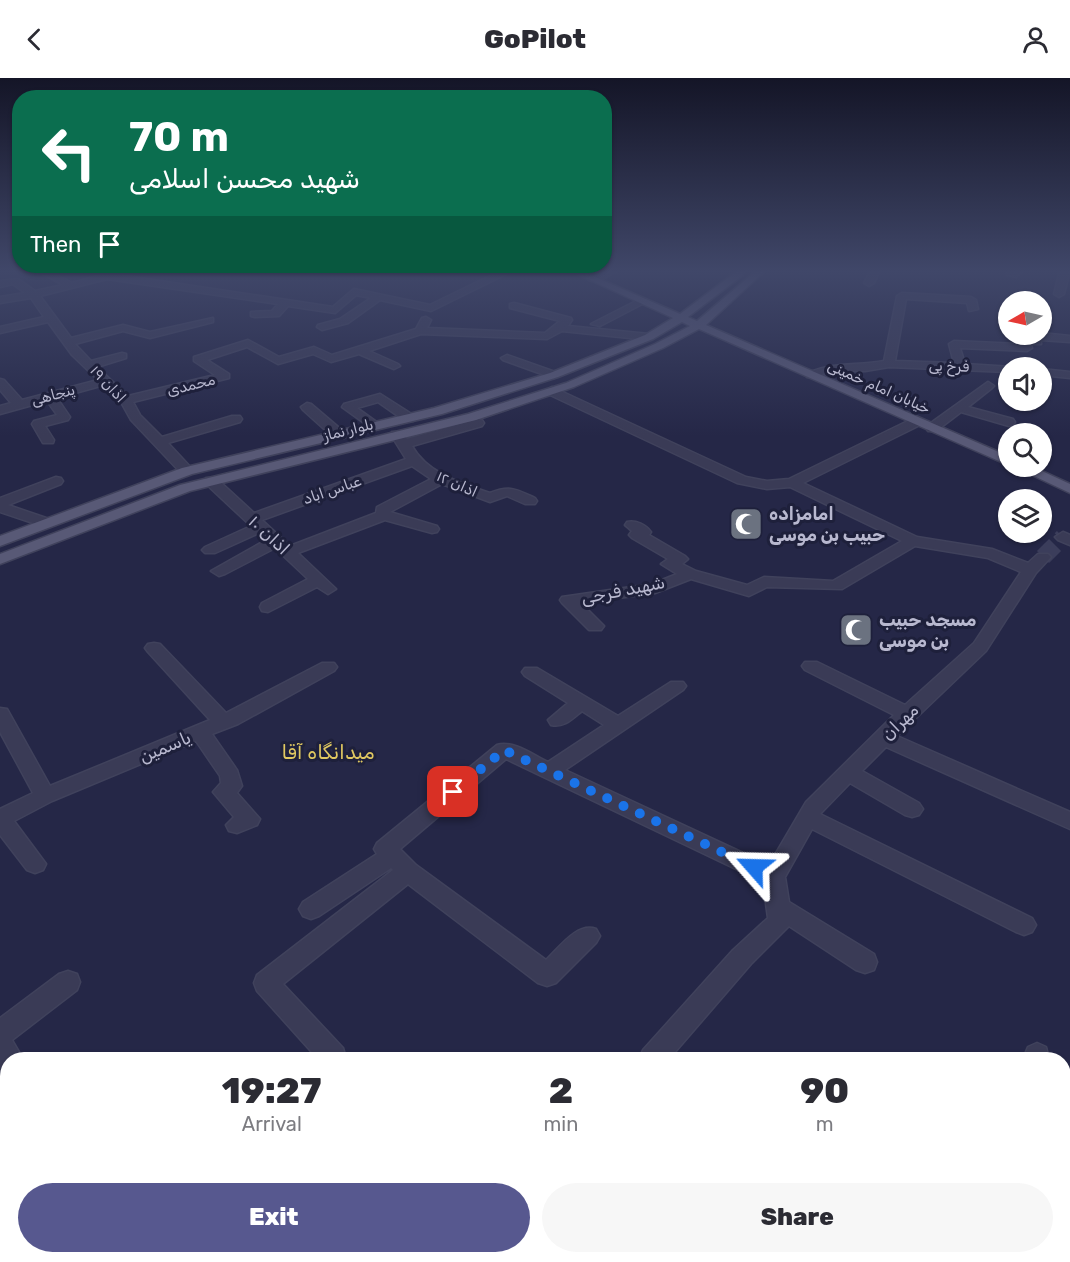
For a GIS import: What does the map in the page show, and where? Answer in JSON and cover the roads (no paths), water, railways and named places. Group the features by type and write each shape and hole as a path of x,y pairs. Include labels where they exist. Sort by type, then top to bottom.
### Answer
{"main road":[{"name":"بلوار نماز","path":"0,559 185,488 402,440 473,420 552,391 642,353 672,325"},
{"name":"بلوار نماز","path":"0,541 187,471 409,418 554,375 625,346 654,341 698,325"},
{"name":"خیابان امام خمینی","path":"723,325 742,345 998,458"},
{"path":"654,341 693,340"},
{"path":"706,340 742,345"},
{"path":"625,346 642,353"},
{"path":"1043,477 1070,489"}],"street":[{"path":"0,332 25,325"},
{"name":"اذان ۱۹","path":"57,325 76,353 126,400 135,417 187,471"},
{"path":"67,339 101,325"},
{"path":"67,339 123,328 150,335 181,325"},
{"path":"322,327 328,325"},
{"path":"422,336 426,325"},
{"path":"359,350 406,335 547,336 562,325"},
{"path":"890,364 897,325"},
{"path":"560,328 654,341"},
{"path":"381,334 394,339"},
{"path":"535,335 523,348 507,358 554,375"},
{"path":"1052,337 1070,339"},
{"name":"محمدی","path":"126,400 181,391 225,376 198,359 248,344 278,361 314,350 331,359 359,350"},
{"path":"960,366 954,344 1027,348 1026,345"},
{"path":"359,350 394,366"},
{"path":"378,359 397,352"},
{"path":"91,365 122,356"},
{"path":"507,371 525,364"},
{"name":"فرخ پی","path":"811,375 828,368 865,368 890,364 998,368"},
{"path":"1052,373 1070,375"},
{"name":"پنجاهی","path":"0,410 106,381"},
{"path":"0,382 19,405"},
{"path":"932,428 988,386"},
{"path":"552,391 742,480 767,485 792,483 916,422"},
{"path":"48,440 38,424 64,417 50,396"},
{"path":"374,426 348,407 380,398 409,418"},
{"path":"307,407 339,435"},
{"path":"959,408 1009,422"},
{"path":"159,442 236,419"},
{"path":"473,420 491,431"},
{"path":"402,440 413,461"},
{"name":"اذان ۱۲","path":"413,461 442,479 490,498 507,491 530,501"},
{"name":"عباس اباد","path":"210,550 256,523 413,461"},
{"path":"384,515 382,510 442,479"},
{"name":"اذان ۱۰","path":"211,481 323,585 268,607"},
{"path":"0,503 56,482"},
{"path":"792,483 913,542"},
{"path":"0,507 47,523"},
{"path":"219,571 282,547 384,515 432,529"},
{"path":"632,525 644,532 637,535 680,559 669,564 690,574"},
{"name":"مهران","path":"774,877 813,808 980,647 1036,563 913,542"},
{"name":"شهید فرجی","path":"595,626 568,600 655,588 690,574 749,591 764,582 836,586 913,542"},
{"path":"154,648 224,723"},
{"path":"811,666 908,714"},
{"name":"یاسمین","path":"0,819 45,796 224,723 328,667"},
{"path":"531,672 618,725"},
{"path":"549,771 677,686"},
{"path":"558,720 582,702"},
{"path":"0,714 45,796"},
{"path":"200,732 230,775 232,786 217,794 249,819 237,825"},
{"path":"884,738 1070,821"},
{"path":"588,936 547,975 400,863 385,849 504,750 774,877 780,921 742,957 657,1052"},
{"path":"848,773 912,809"},
{"path":"808,817 1024,925"},
{"path":"0,819 34,864"},
{"path":"311,909 400,863"},
{"path":"329,1052 266,983 400,863"},
{"path":"778,907 865,962"},
{"path":"0,1032 68,982"}],"tunnel":[{"path":"1043,557 1063,537"}],"place":[{"name":"امامزاده حبیب بن موسی","path":"746,524"},
{"name":"مسجد حبیب بن موسی","path":"856,630"}],"district":[{"name":"میدانگاه آقا","path":"328,752"}]}
